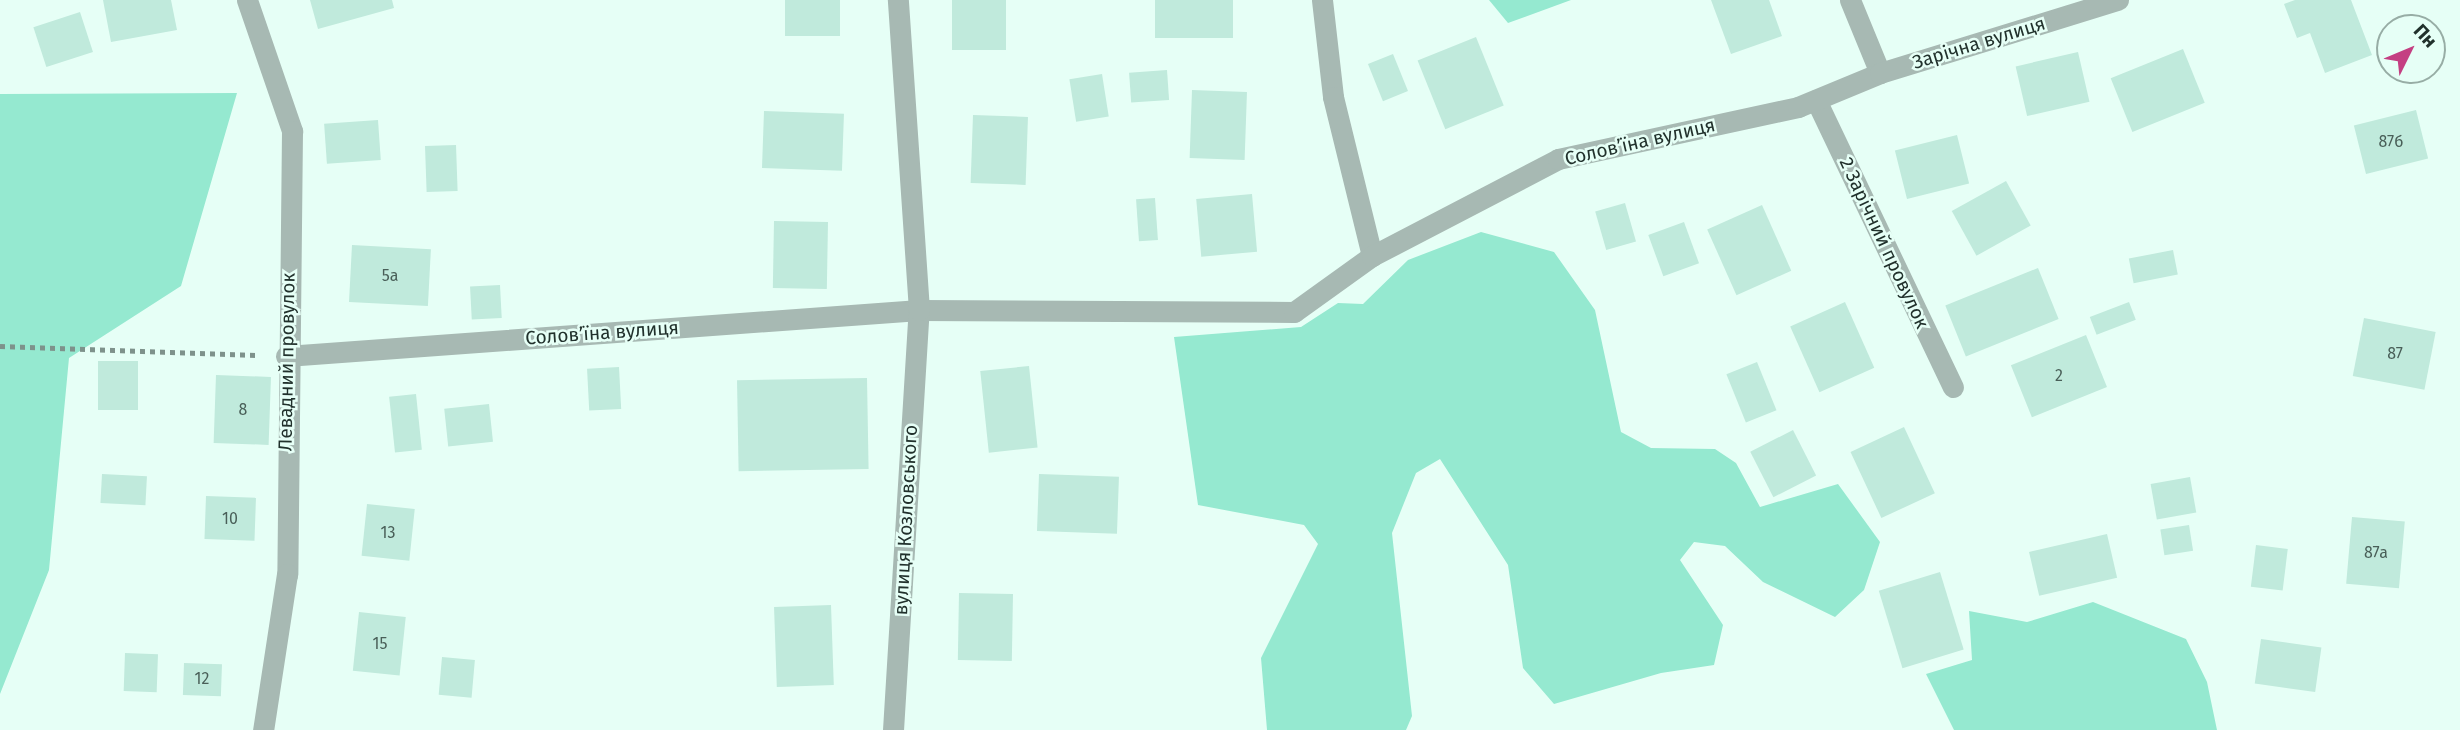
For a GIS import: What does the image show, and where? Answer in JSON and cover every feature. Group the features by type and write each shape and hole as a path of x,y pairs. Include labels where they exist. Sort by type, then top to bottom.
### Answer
{"street":[{"name":"Левадний провулок","path":"247,0 292,131 286,356 287,574 263,730"},
{"path":"898,0 919,310"},
{"path":"1322,0 1333,97 1372,256"},
{"path":"1850,0 1880,74"},
{"name":"Зарічна вулиця","path":"1880,74 2118,0"},
{"name":"Соловʼїна вулиця","path":"286,356 919,310 1294,312 1372,256 1558,159 1816,100 1880,74"},
{"name":"2 Зарічний провулок","path":"1816,100 1953,387"},
{"name":"вулиця Козловського","path":"893,730 919,310"}],"path":[{"path":"0,346 286,356"}],"green space":[{"path":"1489,0 1571,0 1508,23"},
{"path":"237,93 181,286 69,358 49,570 0,694 0,94"},
{"path":"1481,232 1554,252 1595,310 1621,432 1651,448 1715,449 1736,463 1760,507 1838,484 1880,542 1864,590 1835,617 1763,582 1725,546 1694,542 1680,560 1723,625 1714,665 1661,673 1554,704 1523,668 1508,565 1440,459 1416,473 1392,533 1412,716 1406,730 1267,730 1261,658 1318,544 1304,525 1198,505 1174,337 1301,327 1338,303 1363,304 1408,260"},
{"path":"2093,602 2186,639 2207,682 2217,730 1954,730 1926,674 1972,660 1969,611 2027,622"}],"building":[{"path":"103,0 171,0 177,30 111,42"},
{"path":"310,0 392,0 394,8 318,29"},
{"path":"785,0 840,0 840,36 785,36"},
{"path":"952,0 1006,0 1006,50 952,50"},
{"path":"1155,0 1233,0 1233,38 1155,38"},
{"path":"1711,0 1769,0 1782,36 1731,54"},
{"path":"2295,0 2351,0 2372,55 2325,73 2310,33 2297,38 2284,4"},
{"path":"80,12 93,52 46,67 33,27"},
{"path":"1476,37 1504,106 1445,129 1418,61"},
{"path":"2183,49 2205,103 2132,132 2111,78"},
{"path":"2078,52 2089,102 2027,116 2016,66"},
{"path":"1393,54 1408,91 1383,101 1368,64"},
{"path":"1167,70 1169,100 1131,103 1129,73"},
{"path":"1102,74 1109,116 1076,122 1069,79"},
{"path":"1192,90 1247,92 1245,160 1190,158"},
{"path":"2416,110 2428,159 2366,174 2354,125"},
{"path":"764,111 844,114 842,171 762,168"},
{"path":"973,115 1028,117 1026,185 971,183"},
{"path":"378,120 381,160 327,164 324,124"},
{"path":"1957,135 1969,184 1907,199 1895,150"},
{"path":"456,145 458,191 427,192 425,146"},
{"path":"2006,181 2031,226 1976,256 1952,211"},
{"path":"1252,194 1257,252 1201,257 1196,199"},
{"path":"1155,198 1158,240 1139,241 1136,199"},
{"path":"1625,203 1636,241 1606,250 1595,212"},
{"path":"1762,205 1791,271 1736,295 1707,229"},
{"path":"774,221 828,222 827,289 773,288"},
{"path":"1684,222 1699,263 1663,276 1648,235"},
{"path":"352,245 431,249 428,306 349,302"},
{"path":"2173,250 2178,275 2134,283 2129,259"},
{"path":"2038,268 2059,319 1966,356 1945,305"},
{"path":"500,285 502,318 472,320 470,287"},
{"path":"1845,302 1874,368 1819,392 1790,326"},
{"path":"2129,302 2136,320 2097,335 2090,317"},
{"path":"2364,318 2436,332 2424,390 2353,376"},
{"path":"2086,335 2107,387 2032,417 2011,365"},
{"path":"98,361 138,361 138,410 98,410"},
{"path":"1757,362 1776,410 1746,423 1726,374"},
{"path":"1029,366 1038,448 989,453 980,371"},
{"path":"619,367 621,409 589,411 587,369"},
{"path":"216,375 271,377 269,445 214,443"},
{"path":"867,378 869,469 739,471 737,380"},
{"path":"416,394 422,450 395,453 389,397"},
{"path":"489,404 493,442 448,446 444,409"},
{"path":"1904,427 1935,493 1881,518 1851,452"},
{"path":"1793,430 1816,475 1773,497 1750,452"},
{"path":"102,474 147,476 145,505 100,503"},
{"path":"1039,474 1119,477 1117,534 1037,531"},
{"path":"2190,477 2196,512 2157,519 2151,484"},
{"path":"206,496 256,498 254,541 204,539"},
{"path":"367,504 415,509 409,561 362,556"},
{"path":"2352,517 2405,522 2399,588 2346,584"},
{"path":"2189,525 2193,551 2164,555 2160,530"},
{"path":"2107,534 2117,578 2039,596 2029,552"},
{"path":"2256,545 2288,549 2283,591 2251,587"},
{"path":"1940,572 1964,649 1902,668 1879,591"},
{"path":"959,593 1013,594 1012,661 958,660"},
{"path":"831,605 834,685 777,687 774,607"},
{"path":"359,612 406,617 400,676 353,671"},
{"path":"2261,639 2321,647 2315,692 2255,684"},
{"path":"125,653 158,654 157,692 124,691"},
{"path":"442,657 475,660 472,698 439,695"},
{"path":"184,663 222,664 221,696 183,695"}]}
